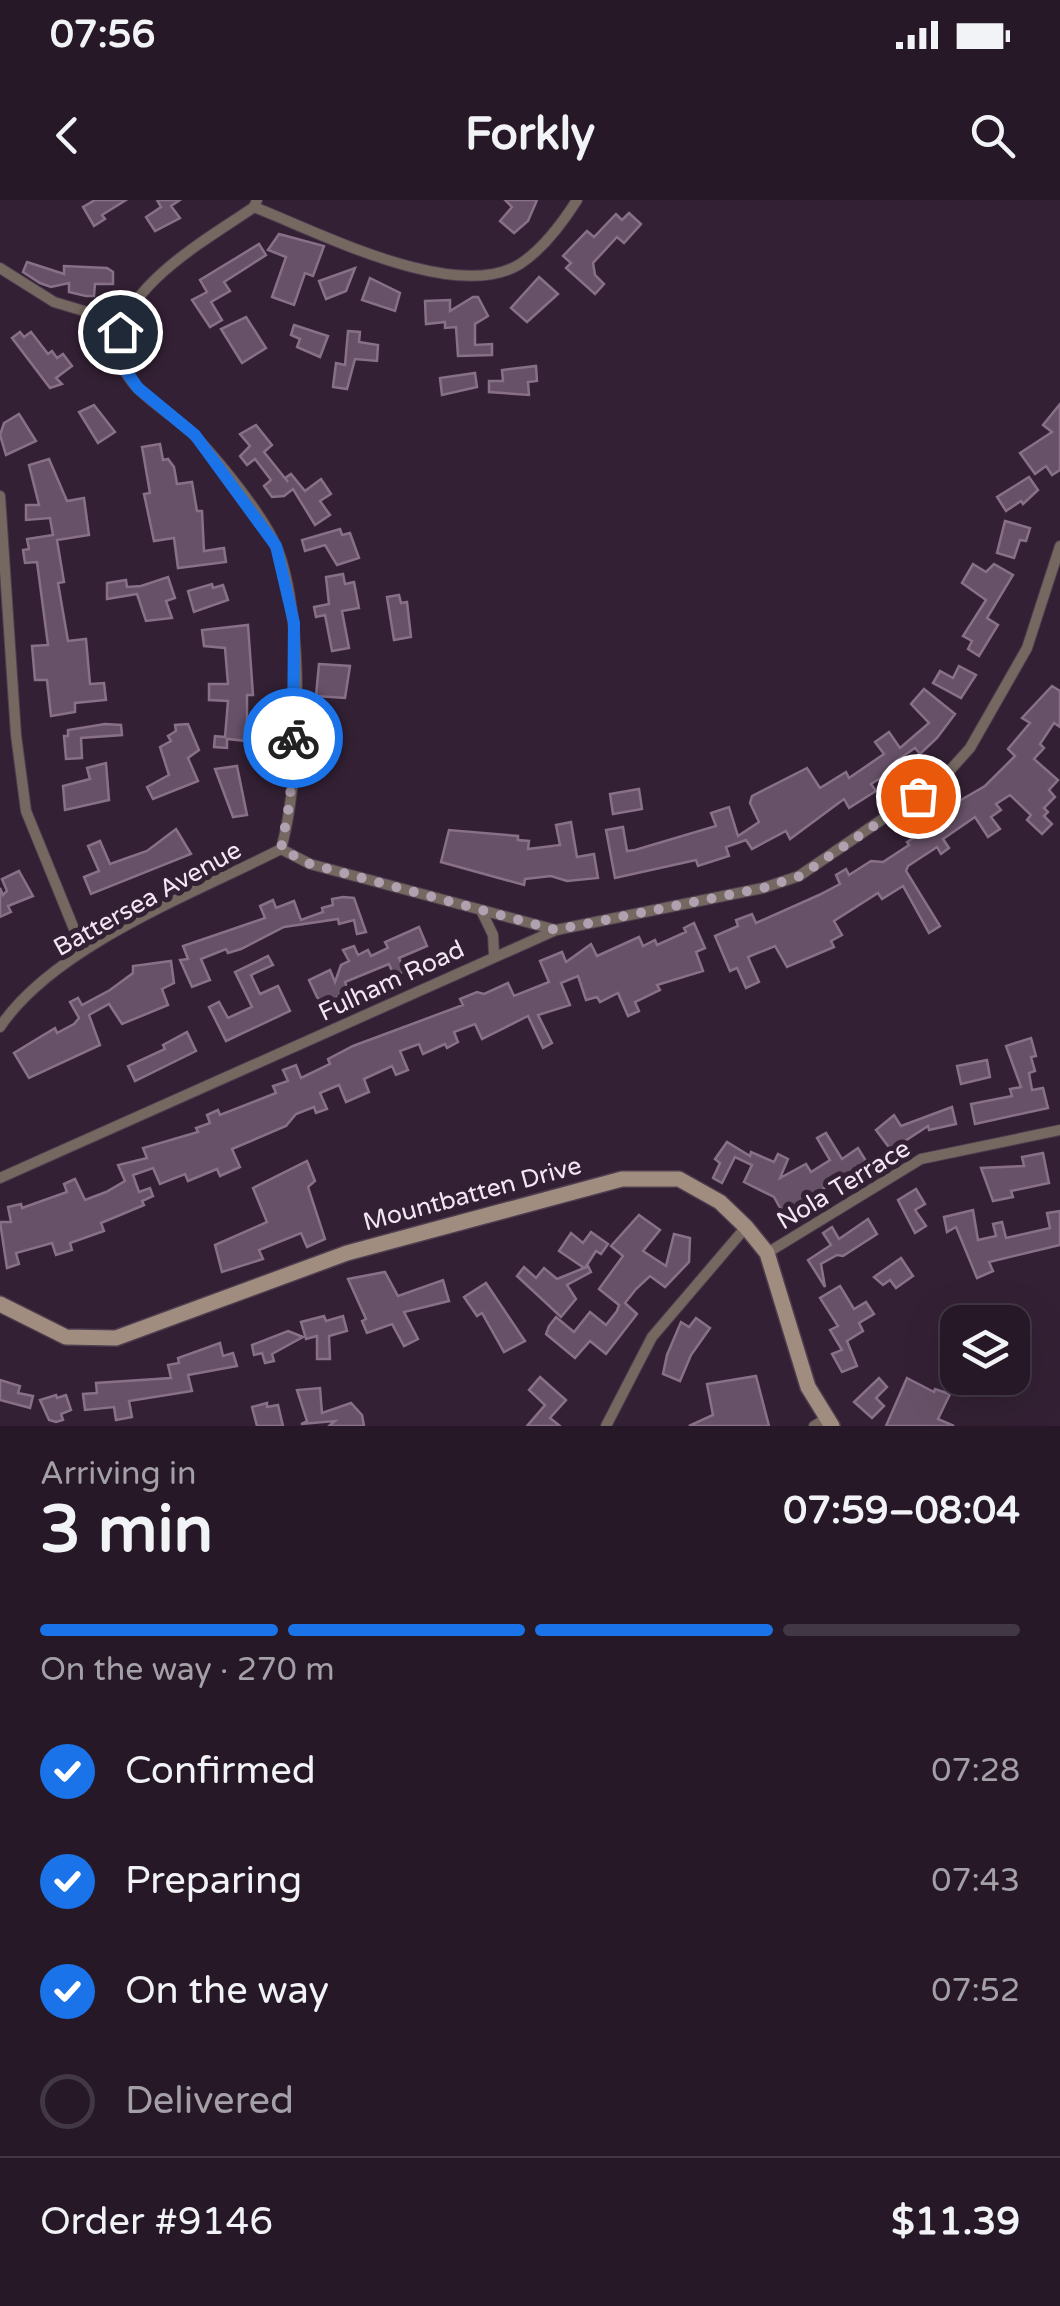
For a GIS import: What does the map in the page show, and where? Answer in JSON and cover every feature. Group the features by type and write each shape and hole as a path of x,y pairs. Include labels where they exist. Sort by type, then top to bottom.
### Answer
{"main road":[{"name":"Mountbatten Drive","path":"0,1304 49,1332 74,1340 116,1338 347,1253 637,1177 679,1179 720,1202 766,1253 808,1387 824,1423"}],"street":[{"path":"0,268 54,302 124,323 132,306 166,269 255,203 385,258 429,273 454,275 518,265 577,200"},
{"name":"Battersea Avenue","path":"0,1027 36,985 82,951 281,849 290,800 296,668 291,605 276,546 195,435 138,388 124,368 118,351 124,323"},
{"path":"0,496 16,735 26,812 82,951"},
{"name":"Fulham Road","path":"0,1178 494,954 556,930 763,888 800,876 942,778 970,748 1026,648 1060,546"},
{"path":"281,849 310,864 556,930"},
{"path":"480,909 493,935 494,954"},
{"name":"Nola Terrace","path":"766,1253 920,1159 1060,1130"},
{"path":"606,1426 652,1337 746,1227"}],"building":[{"path":"95,200 126,200 102,215 105,219 94,226 83,207"},
{"path":"157,200 180,200 171,206 180,218 155,231 146,217 161,207"},
{"path":"505,200 537,200 528,221 514,233 500,221 512,207"},
{"path":"629,213 641,224 624,243 617,237 593,263 595,275 604,284 595,294 566,268 571,263 563,256 587,231 594,237 616,214 622,220"},
{"path":"279,234 324,246 313,276 305,273 294,305 272,297 286,257 268,250"},
{"path":"259,244 266,255 224,282 230,291 211,302 222,320 210,327 192,300 207,292 200,280"},
{"path":"27,262 64,274 64,266 107,268 113,272 113,284 95,284 94,296 69,292 69,283 51,287 23,272"},
{"path":"355,268 346,291 326,299 319,281"},
{"path":"539,277 558,294 527,322 511,308"},
{"path":"370,278 400,293 395,311 362,300"},
{"path":"478,297 488,316 475,324 475,345 492,344 492,355 458,356 456,327 445,328 445,322 426,324 425,301 450,300 450,311"},
{"path":"246,317 266,348 242,363 221,329"},
{"path":"294,325 328,336 320,357 297,347 300,339 291,335"},
{"path":"348,331 360,332 359,342 378,345 377,361 355,359 347,389 333,387 336,363 345,365"},
{"path":"20,332 24,337 31,332 48,354 52,351 57,358 63,354 72,366 56,378 62,384 50,388 12,338"},
{"path":"536,366 537,381 528,382 529,395 489,392 489,381 503,381 502,370"},
{"path":"475,373 477,387 442,395 440,378"},
{"path":"1060,404 1060,470 1052,475 1046,466 1035,474 1020,453 1052,432 1043,425"},
{"path":"94,405 115,432 98,443 79,412"},
{"path":"19,414 36,441 6,455 0,435 4,423"},
{"path":"256,425 272,445 264,452 288,482 285,478 291,474 305,491 321,479 331,494 320,501 330,515 315,525 293,489 284,496 272,497 264,486 271,480 255,459 247,465 240,456 250,446 240,434"},
{"path":"160,444 163,460 168,459 174,467 177,484 192,482 197,511 202,511 204,551 224,548 226,562 178,568 174,538 154,541 144,494 150,493 142,447"},
{"path":"49,459 67,501 84,498 89,535 57,540 64,582 58,583 68,641 86,639 90,684 104,683 106,700 75,703 75,712 51,716 47,680 35,680 32,646 48,645 37,562 25,563 23,550 29,549 27,539 53,535 50,518 26,520 26,505 39,505 29,465"},
{"path":"1029,477 1038,490 1023,504 1021,501 1006,511 997,497"},
{"path":"1005,521 1030,528 1026,541 1020,540 1014,558 997,553"},
{"path":"340,529 342,535 350,533 359,558 337,565 325,545 305,551 302,540"},
{"path":"973,564 986,572 994,564 1013,575 987,618 998,625 979,656 968,649 972,641 963,636 986,600 962,583"},
{"path":"343,574 345,584 354,582 359,608 342,611 349,648 332,651 325,615 316,617 314,607 329,604 326,577"},
{"path":"168,577 175,598 166,601 172,618 146,621 137,594 107,599 107,583 126,580 127,587 141,586"},
{"path":"212,584 213,588 223,585 228,600 194,612 188,591"},
{"path":"399,595 401,603 407,602 411,637 394,640 387,597"},
{"path":"248,625 253,695 247,695 247,741 227,739 227,748 214,747 215,736 225,737 228,701 209,700 209,684 228,684 225,648 204,646 202,630"},
{"path":"319,664 350,666 345,698 316,696"},
{"path":"959,666 976,675 961,698 933,683 940,671 953,678"},
{"path":"1052,686 1060,691 1060,727 1054,723 1040,744 1044,748 1034,759 1058,780 1049,790 1055,797 1044,808 1048,812 1044,816 1052,824 1042,834 1027,820 1031,815 1010,795 996,804 1001,810 991,817 1000,829 988,837 975,817 943,839 949,848 941,854 937,847 908,866 906,871 940,926 929,933 903,886 882,899 878,893 834,921 842,935 831,941 834,947 787,967 775,946 748,957 759,982 746,988 737,968 730,971 715,936 738,926 736,920 752,914 756,923 819,895 840,884 836,875 846,869 849,875 871,861 883,862 909,845 907,842 927,829 924,825 935,815 985,786 1015,756 1008,749 1030,723 1022,718"},
{"path":"924,689 955,714 920,754 915,748 896,761 895,769 871,784 876,791 849,808 844,799 790,839 786,831 752,849 746,840 726,847 729,856 698,866 696,860 615,878 606,830 623,827 627,851 635,850 716,826 711,813 729,807 738,836 759,822 750,803 752,796 807,768 820,788 846,772 849,778 884,754 875,742 889,732 900,748 929,723 911,704"},
{"path":"188,724 199,750 188,758 198,781 153,799 147,787 169,775 160,747 171,741 168,736 176,731 175,725"},
{"path":"121,725 122,735 81,738 82,758 66,759 64,736 68,736 68,730"},
{"path":"106,763 109,800 65,810 63,786 90,779 87,768"},
{"path":"237,766 247,815 233,817 215,769"},
{"path":"639,789 642,809 613,814 610,794"},
{"path":"571,822 577,857 594,854 598,878 567,881 551,876 525,879 524,885 441,862 449,830 518,836 518,840 529,841 528,849 560,845 556,825"},
{"path":"176,829 191,854 91,894 84,877 99,871 88,846 100,841 110,864 147,851"},
{"path":"19,871 33,896 8,906 11,912 0,917 0,888 3,895 7,891 2,879"},
{"path":"354,898 366,932 357,934 354,920 339,924 338,919 284,927 241,949 228,953 226,949 201,959 210,980 192,987 180,960 188,959 183,946 265,918 260,906 273,900 276,908 294,901 301,920 323,912 322,908 333,905 332,899"},
{"path":"694,923 705,948 696,952 703,971 657,985 660,990 635,1002 639,1011 628,1016 618,993 600,1002 597,997 586,1000 578,976 561,983 570,1005 538,1015 552,1043 543,1048 528,1016 482,1039 475,1024 454,1032 458,1042 447,1048 445,1044 423,1054 419,1044 400,1051 408,1070 396,1075 392,1066 364,1079 369,1092 346,1102 339,1085 320,1093 327,1109 316,1113 314,1107 296,1114 286,1126 232,1149 240,1167 220,1176 217,1169 188,1181 185,1174 160,1184 153,1168 133,1175 139,1192 150,1188 153,1196 142,1201 144,1205 101,1223 104,1231 70,1243 72,1250 56,1255 52,1243 16,1253 19,1264 7,1268 0,1222 11,1222 8,1207 21,1204 22,1208 67,1192 64,1184 75,1179 85,1200 106,1192 125,1181 118,1165 147,1158 143,1148 198,1132 196,1128 210,1123 207,1115 218,1110 220,1115 276,1093 273,1086 288,1081 283,1070 296,1065 301,1078 330,1064 328,1059 353,1046 463,1005 460,999 477,992 484,994 508,983 514,996 549,982 540,961 562,952 566,962 591,944 597,956 639,937 643,946 655,940 657,945 686,932 684,928"},
{"path":"419,927 427,946 399,958 405,971 394,976 389,964 345,982 349,992 323,1004 317,997 309,980 330,970 335,982 341,965 349,961 343,950 354,946 358,955 368,950 371,956 388,948 385,942"},
{"path":"268,956 273,965 251,975 260,994 278,986 290,1011 226,1041 209,1007 219,1002 228,1018 252,1007 235,972"},
{"path":"171,961 174,983 162,989 168,1005 122,1024 109,1004 89,1015 100,1045 29,1078 14,1053 55,1028 57,1033 74,1024 79,1018 70,1002 78,998 82,1005 110,990 133,973 133,966"},
{"path":"187,1032 196,1051 135,1081 128,1066 165,1049 163,1045"},
{"path":"1031,1038 1036,1056 1031,1057 1035,1071 1029,1073 1032,1090 1043,1088 1048,1108 975,1124 971,1104 1012,1096 1010,1089 1021,1087 1006,1046"},
{"path":"987,1060 990,1077 961,1084 957,1066"},
{"path":"952,1107 956,1124 929,1130 928,1126 891,1150 876,1130 894,1115 901,1126"},
{"path":"826,1133 842,1159 858,1148 866,1161 842,1180 809,1195 813,1202 796,1212 794,1209 784,1215 774,1197 744,1182 752,1165 735,1157 722,1183 713,1178 720,1163 715,1159 727,1142 750,1156 751,1152 774,1162 778,1154 788,1159 780,1178 806,1164 811,1172 830,1160 817,1138"},
{"path":"1043,1153 1049,1183 1011,1191 1013,1197 993,1201 981,1168 1024,1166 1022,1157"},
{"path":"307,1161 315,1181 308,1187 325,1239 307,1247 301,1233 259,1250 263,1259 222,1272 215,1245 267,1222 253,1188"},
{"path":"916,1189 925,1204 915,1210 926,1226 915,1233 898,1200"},
{"path":"973,1210 978,1240 996,1236 993,1224 1002,1222 1006,1238 1050,1228 1047,1213 1060,1211 1060,1245 989,1262 993,1271 977,1278 956,1227 947,1232 944,1217"},
{"path":"639,1215 660,1230 643,1251 666,1266 674,1234 690,1238 689,1262 665,1287 650,1276 636,1289 625,1303 637,1314 606,1354 590,1341 575,1358 546,1334 549,1326 556,1317 574,1332 590,1312 606,1325 619,1305 599,1289 623,1256 611,1246"},
{"path":"868,1219 877,1234 843,1256 821,1264 825,1287 808,1260 831,1245 823,1233 832,1227 839,1239"},
{"path":"591,1232 608,1244 601,1254 596,1251 585,1268 588,1266 591,1272 567,1285 576,1299 561,1317 517,1276 524,1267 536,1278 544,1268 557,1279 584,1268 559,1251 571,1233 583,1243"},
{"path":"901,1258 913,1276 896,1288 890,1280 883,1285 874,1277"},
{"path":"385,1272 398,1296 443,1280 449,1301 404,1312 418,1339 404,1346 392,1324 367,1333 362,1321 366,1319 348,1279"},
{"path":"486,1283 525,1341 504,1352 482,1313 477,1316 464,1297"},
{"path":"840,1286 854,1309 866,1302 874,1314 859,1323 863,1331 847,1341 857,1366 842,1372 832,1354 842,1350 830,1330 838,1326 820,1298"},
{"path":"324,1316 326,1321 343,1316 347,1331 329,1336 330,1359 317,1359 317,1336 306,1339 301,1322"},
{"path":"696,1318 710,1328 691,1355 680,1381 663,1374 681,1322 689,1327"},
{"path":"288,1331 303,1337 272,1354 274,1361 265,1363 262,1353 254,1355 252,1345"},
{"path":"220,1343 223,1356 233,1353 237,1366 188,1375 192,1391 129,1401 132,1417 116,1420 114,1407 85,1410 83,1394 97,1393 96,1383 171,1378 168,1365"},
{"path":"756,1376 769,1426 689,1426 713,1415 707,1384"},
{"path":"540,1377 566,1400 550,1418 560,1426 527,1426 545,1405 529,1390"},
{"path":"879,1378 887,1387 876,1398 884,1406 872,1418 854,1402"},
{"path":"907,1378 934,1392 940,1391 940,1395 950,1395 938,1419 954,1426 886,1426"},
{"path":"0,1380 20,1386 18,1393 33,1396 30,1408 0,1400"},
{"path":"320,1388 322,1413 351,1403 362,1415 364,1426 329,1426 335,1421 301,1424 307,1421 297,1390"},
{"path":"66,1395 71,1410 61,1414 63,1420 56,1422 49,1420 40,1400"},
{"path":"267,1403 267,1407 278,1405 283,1426 257,1426 252,1407"}],"way so far":[{"path":"293,738 287,828 281,849 310,864 556,930 763,888 800,876 918,796"}],"route":[{"path":"120,332 118,351 138,388 195,435 276,546 294,623 293,738"}]}
